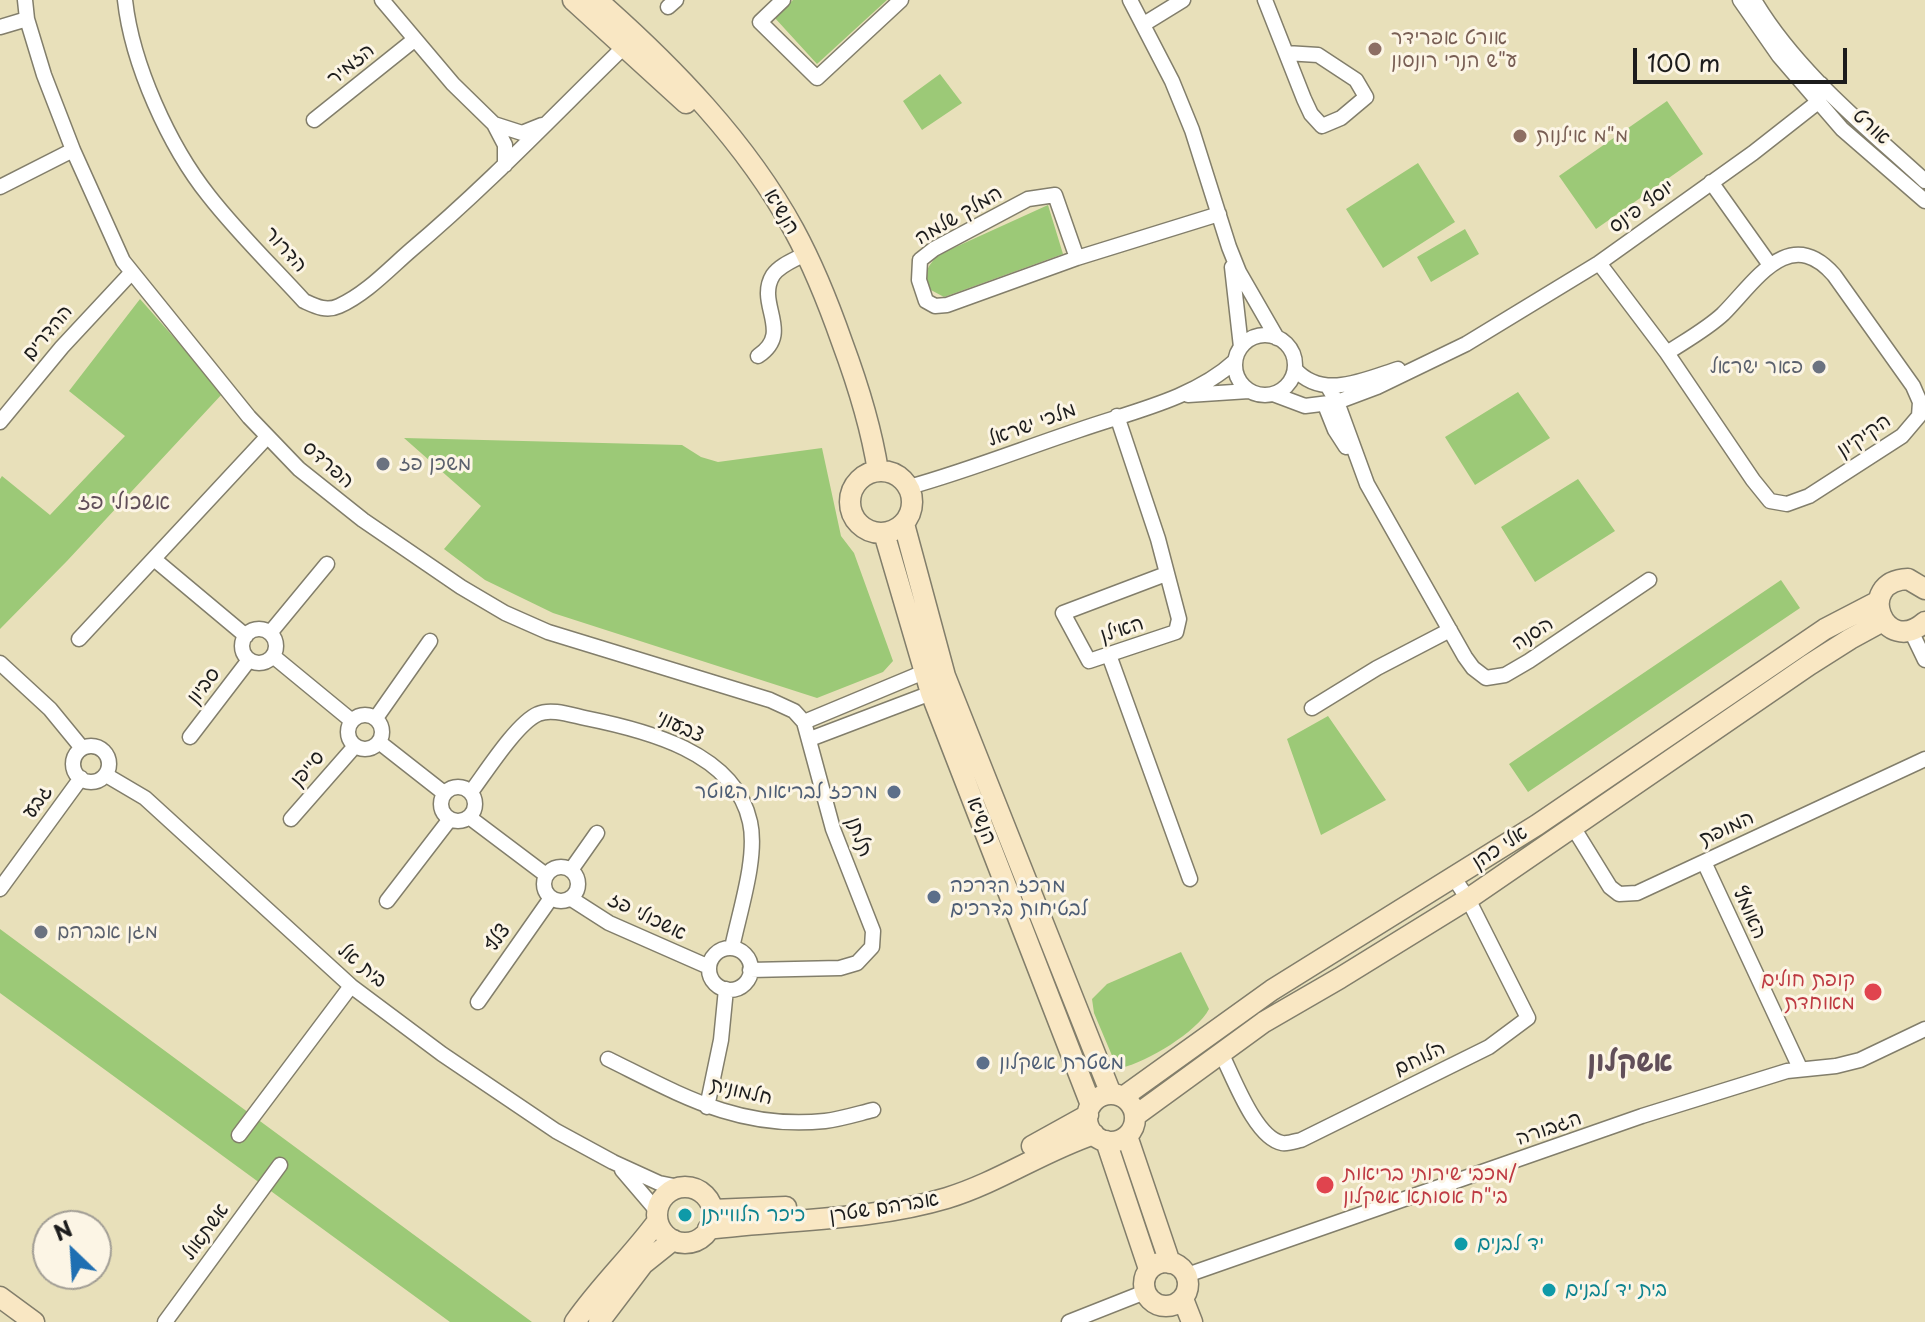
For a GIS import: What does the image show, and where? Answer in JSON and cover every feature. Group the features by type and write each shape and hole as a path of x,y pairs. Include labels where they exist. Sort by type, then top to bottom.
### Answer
{"street":[{"name":"הפרדס","path":"25,0 27,19 44,75 73,150 131,273 267,437 299,469 363,520 505,613 548,632 770,700 794,711 804,722"},
{"name":"הדרור","path":"125,0 129,33 169,136 208,195 304,301 321,309 337,307 368,287 505,165 630,41"},
{"path":"382,0 453,84 494,124 505,145 505,165"},
{"name":"הנשיא","path":"573,0 630,41 723,128 762,180 794,231 832,313 872,430 878,471"},
{"name":"הנשיא","path":"597,0 630,41"},
{"path":"783,0 760,22 817,78 901,0"},
{"path":"1130,0 1192,130 1229,247 1248,289 1277,338 1291,351 1295,369 1310,384 1328,387"},
{"path":"1144,24 1183,0"},
{"path":"1265,0 1286,53 1311,114 1322,126 1341,118 1366,97 1356,80 1318,55 1286,53"},
{"name":"אורט","path":"1740,0 1779,56 1842,129 1925,201"},
{"name":"אורט","path":"1754,0 1786,46 1821,84 1925,181"},
{"path":"0,27 27,19"},
{"name":"הזמיר","path":"314,120 414,40"},
{"path":"1818,102 1821,84"},
{"name":"יוסף פינס","path":"1273,394 1305,406 1331,404 1377,387 1466,344 1599,263 1818,102"},
{"path":"494,124 522,133 549,122"},
{"path":"0,187 73,150"},
{"path":"1711,182 1770,265"},
{"name":"המלך שלמה","path":"1077,258 1055,195 1028,199 934,249 920,260 918,271 926,301 935,306 947,305 1077,258 1219,214"},
{"path":"1229,247 1238,378 1249,391 1273,394 1288,385 1295,369"},
{"path":"758,356 771,347 775,337 769,288 773,274 805,254"},
{"name":"הקיקיון","path":"1599,263 1667,353 1770,501 1787,504 1809,496 1902,436 1919,416 1920,402 1913,386 1834,275 1823,262 1806,254 1790,254 1770,265 1720,316 1667,353"},
{"name":"ההדרים","path":"0,422 5,404 131,273"},
{"path":"1238,354 1258,336 1277,338"},
{"name":"יוסף פינס","path":"1328,387 1394,371 1466,344"},
{"name":"מלכי ישראל","path":"909,487 1168,398 1213,378 1238,354"},
{"name":"הסנה","path":"1328,387 1335,430 1360,467 1473,668 1486,678 1505,675 1649,580"},
{"name":"מלכי ישראל","path":"1168,398 1249,391"},
{"name":"האילן","path":"1117,416 1158,539 1179,619 1176,632 1089,661 1063,613 1166,574"},
{"path":"79,639 267,437"},
{"path":"878,471 896,474 909,487 913,506 904,524 884,533 865,529 852,514 850,505 854,486 860,479 878,471"},
{"name":"הנשיא","path":"904,524 934,674 931,693 1149,1269"},
{"name":"הנשיא","path":"884,533 934,674 1117,1096"},
{"path":"154,559 246,636"},
{"path":"270,633 327,564"},
{"path":"1922,581 1892,582 1881,593 1881,611 1896,630 1918,627 1925,660"},
{"name":"אלי כהן","path":"1135,1116 1264,1022 1468,899 1850,639 1881,611"},
{"name":"אלי כהן","path":"1117,1096 1272,990 1454,878 1825,629 1881,611"},
{"path":"260,629 270,633 276,642 273,656 265,662 249,660 242,646 246,636 260,629"},
{"path":"1312,708 1377,668 1450,630"},
{"path":"376,718 430,641"},
{"path":"1109,655 1190,879"},
{"path":"273,656 352,721"},
{"name":"סביון","path":"190,737 249,660"},
{"path":"0,663 50,709 82,748"},
{"path":"931,693 810,739 804,722 934,674"},
{"name":"צבעוני","path":"471,792 526,720 541,712 558,712 632,727 693,753 721,773 740,795 750,822 752,852 732,948"},
{"path":"352,721 366,715 376,718"},
{"path":"352,721 348,737 355,746 370,749 379,742 382,732 376,718"},
{"name":"תלתן","path":"750,970 840,968 857,963 872,947 873,931 833,829 810,739"},
{"path":"379,742 444,793"},
{"path":"94,745 105,751 110,763 106,775 97,781 81,778 73,763 82,748 94,745"},
{"name":"סייפן","path":"291,819 355,746"},
{"name":"המופת","path":"1573,827 1610,887 1619,894 1637,893 1925,759"},
{"name":"בית אל","path":"106,775 145,798 351,986 442,1054 556,1131 659,1183 679,1187"},
{"name":"גבע","path":"0,889 81,778"},
{"path":"457,786 471,792 475,808 469,817 459,821 450,819 442,810 444,793 457,786"},
{"path":"469,817 546,875"},
{"path":"387,901 450,819"},
{"path":"571,870 597,833"},
{"name":"האומץ","path":"1704,862 1800,1068"},
{"path":"558,867 571,870 578,884 570,898 561,901 551,898 543,885 546,875 558,867"},
{"name":"הלוחם","path":"1221,1053 1258,1125 1269,1137 1283,1143 1301,1140 1489,1047 1528,1018 1468,899 1454,878"},
{"name":"צלף","path":"478,1002 551,898"},
{"name":"אשכולי פז","path":"570,898 609,923 709,967"},
{"path":"732,948 748,958 750,970 745,982 733,989 726,989 715,984 709,967 714,954 732,948"},
{"path":"239,1135 351,986"},
{"path":"707,1107 721,1040 726,989"},
{"name":"הגבורה","path":"1178,1269 1642,1116 1800,1068 1836,1066 1860,1060 1925,1029"},
{"name":"חלמונית","path":"608,1059 707,1107 746,1118 792,1123 827,1120 873,1110"},
{"path":"1103,1096 1117,1096 1129,1102 1135,1116 1133,1127 1121,1140 1095,1124 1103,1096"},
{"name":"אברהם שטרן","path":"710,1219 926,1190 987,1169 1095,1124"},
{"path":"1127,1136 1178,1269 1189,1286 1183,1299 1165,1314 1145,1292 1145,1276 1149,1269 1164,1262 1178,1269"},
{"name":"בית אל","path":"613,1162 628,1176 657,1216"},
{"name":"אשתאול","path":"165,1322 280,1165"},
{"path":"575,1322 604,1283 637,1250 657,1216 664,1196 679,1187 696,1189 709,1201 710,1219 703,1235 689,1242 673,1240 661,1229 657,1216"},
{"path":"599,1322 643,1264 673,1240"},
{"path":"1069,1322 1145,1292"},
{"path":"0,1297 34,1322"},
{"path":"1183,1299 1192,1322"}],"green space":[{"path":"793,0 887,0 817,64 774,17"},
{"path":"940,74 962,103 922,130 903,101"},
{"path":"1667,101 1703,154 1596,229 1559,176"},
{"path":"1418,163 1455,222 1383,268 1346,209"},
{"path":"1048,205 1063,254 944,297 929,289 927,270 938,255"},
{"path":"1465,229 1479,254 1431,282 1417,257"},
{"path":"140,299 223,393 0,629 0,479 2,476 50,515 125,436 69,391"},
{"path":"1518,392 1550,438 1475,485 1445,437"},
{"path":"404,438 682,445 701,457 718,462 822,448 841,536 854,553 893,661 883,672 817,698 553,613 485,580 444,549 481,506"},
{"path":"1578,479 1615,531 1535,582 1501,527"},
{"path":"1781,580 1800,608 1528,792 1509,764"},
{"path":"1328,716 1386,800 1321,835 1287,739"},
{"path":"0,929 532,1322 450,1322 0,993"},
{"path":"1181,952 1209,1009 1194,1027 1170,1045 1121,1068 1116,1065 1094,1013 1092,999 1107,984"}],"place":[{"name":"אורט אפרידר ע\"ש הנרי רונסון","path":"1375,49"},
{"name":"מ\"מ אילנות","path":"1520,136"},
{"name":"פאר ישראל","path":"1819,367"},
{"name":"משכן פז","path":"383,464"},
{"name":"מרכז לבריאות השוטר","path":"894,792"},
{"name":"מרכז הדרכה לבטיחות בדרכים","path":"934,897"},
{"name":"מגן אברהם","path":"41,932"},
{"name":"קופת חולים מאוחדת","path":"1873,992"},
{"name":"משטרת אשקלון","path":"983,1063"},
{"name":"מכבי שירותי בריאות/ בי\"ח אסותא אשקלון","path":"1325,1185"},
{"name":"כיכר הלווייתן","path":"685,1215"},
{"name":"יד לבנים","path":"1461,1244"},
{"name":"בית יד לבנים","path":"1549,1290"}],"district":[{"name":"אשכולי פז","path":"124,503"},
{"name":"אשקלון","path":"1630,1063"}]}
